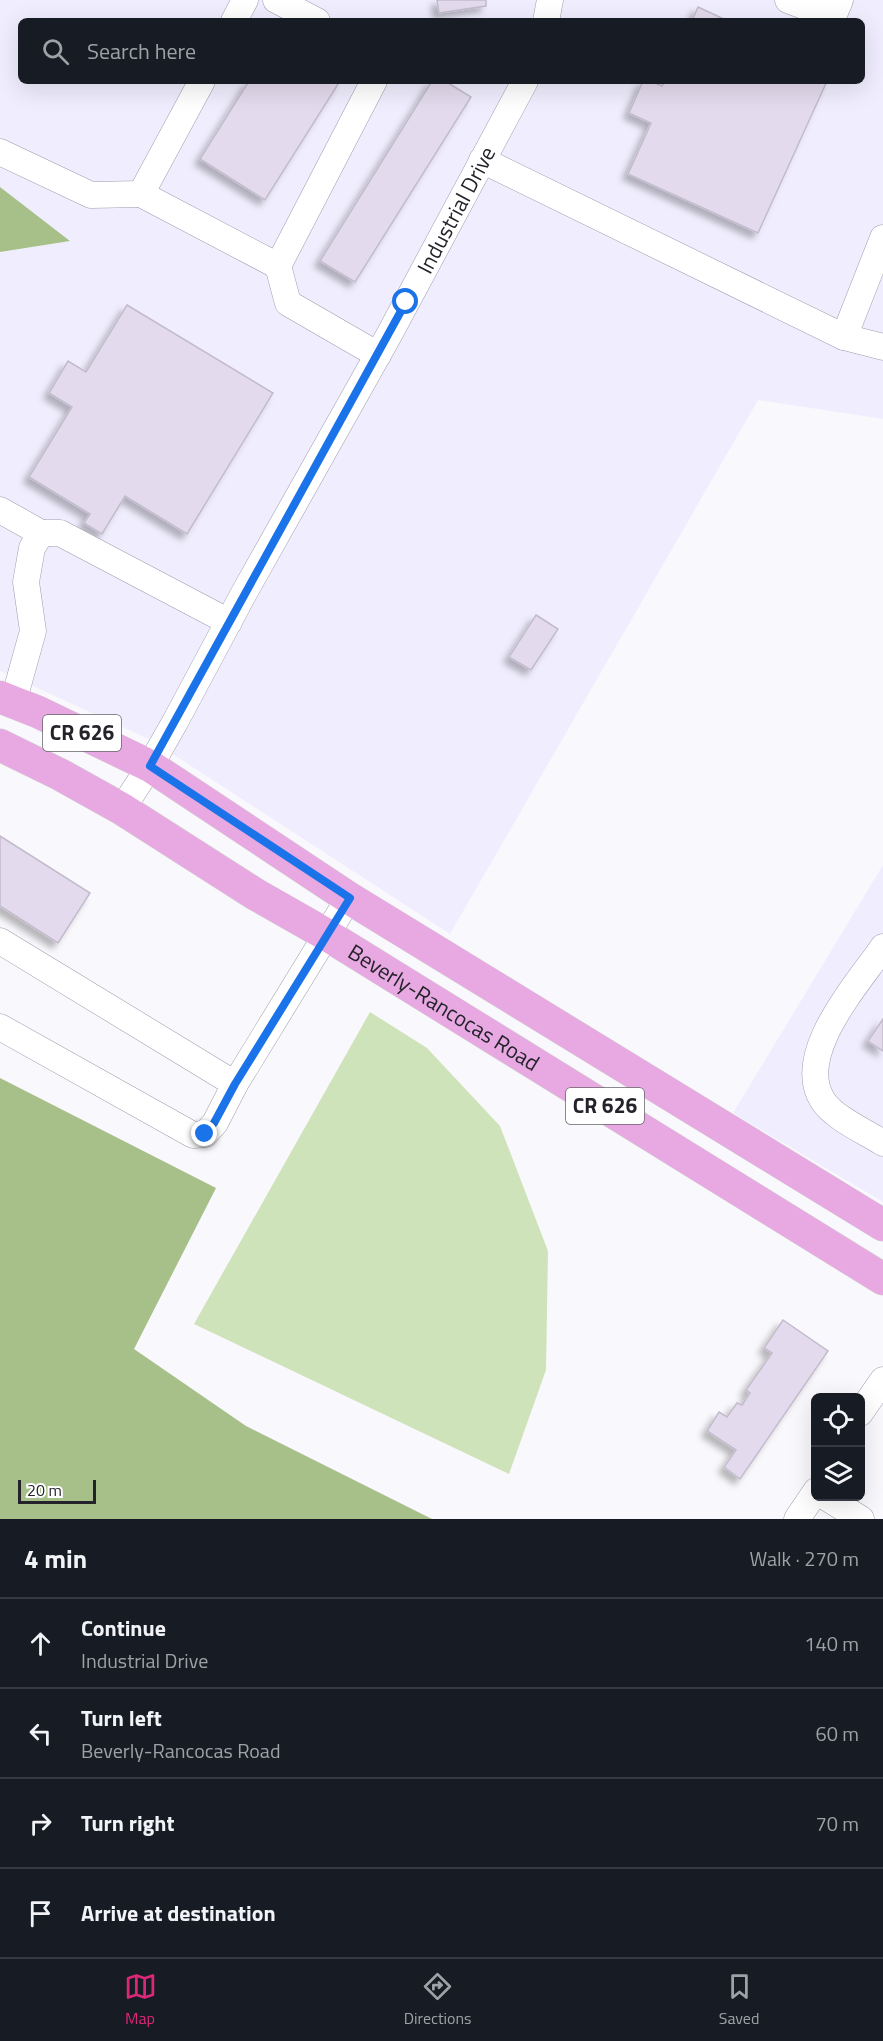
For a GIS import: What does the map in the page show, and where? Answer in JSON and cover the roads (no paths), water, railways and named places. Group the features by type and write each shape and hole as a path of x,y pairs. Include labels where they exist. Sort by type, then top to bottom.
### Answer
{"main road":[{"name":"Beverly-Rancocas Road","path":"7,700 38,712 150,766 350,898 883,1225"},
{"name":"Beverly-Rancocas Road","path":"0,745 122,809 255,894 327,935 883,1279"}],"street":[{"path":"236,18 245,0"},
{"path":"276,0 311,18"},
{"path":"547,18 550,0"},
{"path":"788,0 833,17 840,0"},
{"path":"141,194 200,84"},
{"path":"372,84 278,266 288,303 378,355"},
{"name":"Industrial Drive","path":"122,809 150,766 378,355 523,84"},
{"path":"0,152 91,195 141,194 278,266"},
{"path":"482,160 844,338 883,347"},
{"path":"844,338 883,238"},
{"path":"0,510 42,533 60,533 229,622"},
{"path":"7,700 26,662 33,631 26,582 32,548 42,533"},
{"path":"0,1027 193,1135 205,1134 214,1123 235,1084 350,898"},
{"path":"0,940 235,1084"},
{"path":"883,947 827,1028 817,1052 814,1083 824,1102 842,1118 883,1143"},
{"path":"865,1407 883,1380"},
{"path":"797,1519 811,1497"},
{"path":"831,1501 861,1519"}]}
